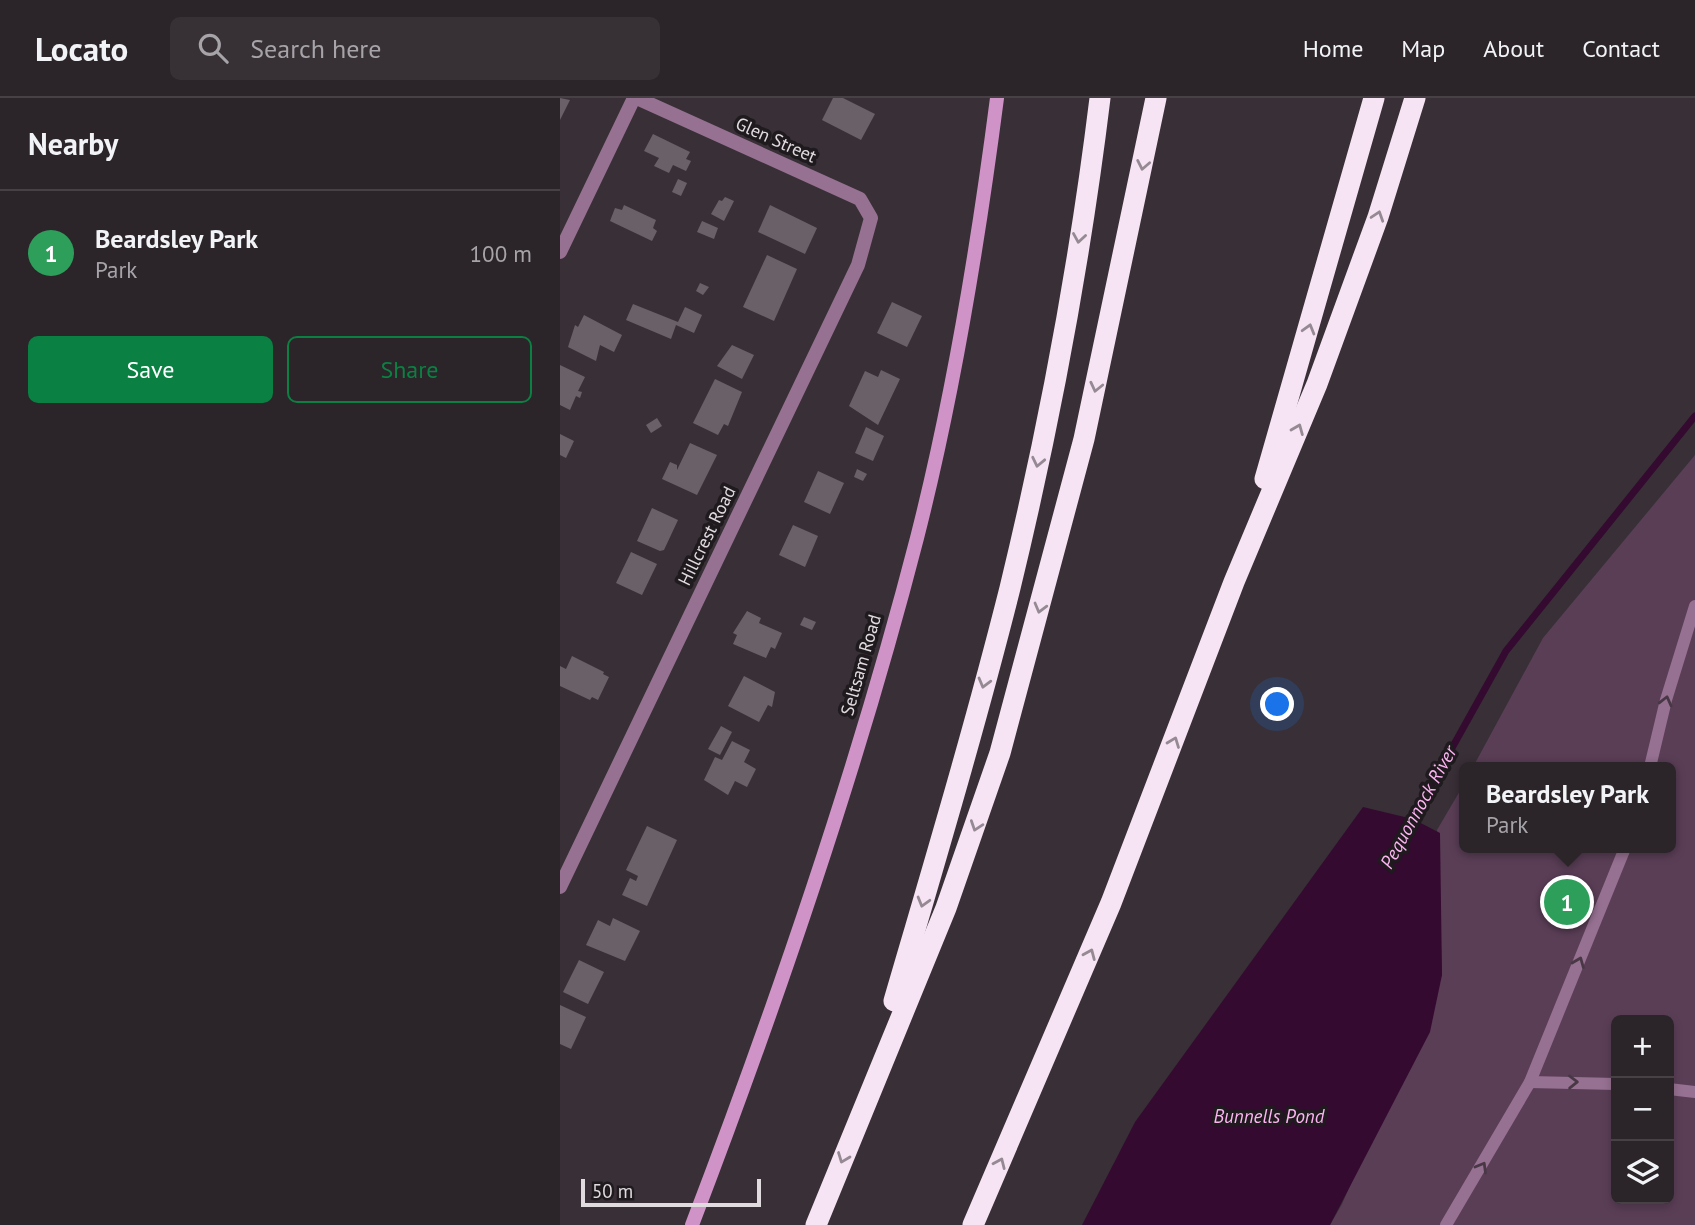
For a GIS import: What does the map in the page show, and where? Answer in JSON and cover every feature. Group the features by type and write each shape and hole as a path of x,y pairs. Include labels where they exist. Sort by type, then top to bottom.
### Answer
{"highway":[{"path":"868,1094 1010,587 1060,352 1100,98"},
{"path":"816,1225 946,908 1000,753 1087,426 1156,98"},
{"path":"1234,582 1374,98"},
{"path":"972,1225 1111,903 1234,582 1348,302 1415,98"}],"main road":[{"name":"Seltsam Road","path":"692,1225 833,831 918,536 977,253 997,98"}],"street":[{"name":"Glen Street","path":"636,98 860,199"},
{"path":"560,252 636,98"},
{"name":"Hillcrest Road","path":"560,887 858,265 871,218 860,199"}],"lane":[{"path":"1651,762 1666,701 1695,606"},
{"path":"1446,1225 1530,1082 1623,853"},
{"path":"1530,1082 1611,1084"},
{"path":"1674,1089 1695,1091"}],"shaded area":[{"path":"1695,455 1695,1225 1330,1225 1342,1204 1442,975 1437,830 1459,793 1459,853 1676,853 1676,762 1476,762 1543,638"}],"water":[{"name":"Bunnells Pond","path":"1363,807 1413,819 1440,833 1442,975 1430,1032 1330,1225 1082,1225 1135,1122"}],"building":[{"path":"560,98 570,100 560,120"},
{"path":"833,98 843,98 875,114 861,140 822,120"},
{"path":"653,134 690,152 686,159 691,161 686,171 673,165 669,173 654,166 659,158 644,151"},
{"path":"678,179 687,183 681,196 672,192"},
{"path":"725,197 734,201 724,221 711,214 719,200 722,201"},
{"path":"624,205 656,220 653,228 657,231 652,241 610,221 615,208 622,210"},
{"path":"770,205 817,228 805,254 758,232"},
{"path":"702,221 718,228 714,239 697,232"},
{"path":"767,255 797,269 774,321 743,307"},
{"path":"700,283 709,287 703,295 696,291"},
{"path":"892,302 922,316 907,347 877,333"},
{"path":"633,304 678,322 685,307 702,315 694,333 676,325 671,339 626,320"},
{"path":"584,315 622,335 614,352 600,345 596,361 568,347 575,325 578,327"},
{"path":"732,345 754,355 742,379 717,366"},
{"path":"560,365 585,377 578,391 582,392 580,398 576,396 570,410 560,405"},
{"path":"881,370 900,379 878,425 849,406 865,371 878,377"},
{"path":"715,379 742,392 728,426 724,424 718,435 693,423"},
{"path":"657,418 662,426 651,433 646,425"},
{"path":"866,427 884,436 873,461 855,453"},
{"path":"560,434 574,441 566,458 560,455"},
{"path":"690,443 717,455 697,495 662,479 670,462 677,465 677,470"},
{"path":"857,469 867,474 863,481 854,477"},
{"path":"818,471 844,483 830,514 804,502"},
{"path":"652,508 678,520 664,550 660,551 637,541"},
{"path":"793,525 818,536 805,567 779,555"},
{"path":"631,552 657,564 642,595 616,583"},
{"path":"747,611 761,618 759,623 782,633 775,649 771,647 766,658 733,644 737,635 733,633"},
{"path":"804,617 816,622 812,630 800,625"},
{"path":"572,656 609,677 598,700 592,697 590,700 560,686 560,666 566,669"},
{"path":"744,676 775,692 772,707 768,705 759,722 728,706"},
{"path":"721,726 732,732 720,755 708,749"},
{"path":"732,741 750,750 744,762 756,769 747,787 735,781 728,795 704,780 715,757 722,760"},
{"path":"647,826 677,840 647,906 622,895 630,878 636,881 638,876 626,870"},
{"path":"613,918 640,931 625,961 586,945 598,920 610,926"},
{"path":"579,960 604,972 588,1004 563,992"},
{"path":"560,1005 586,1017 571,1049 560,1044"}],"waterway":[{"name":"Pequonnock River","path":"1408,827 1506,651 1695,416"}],"place":[{"name":"Beardsley Park","path":"1567,902"}]}
